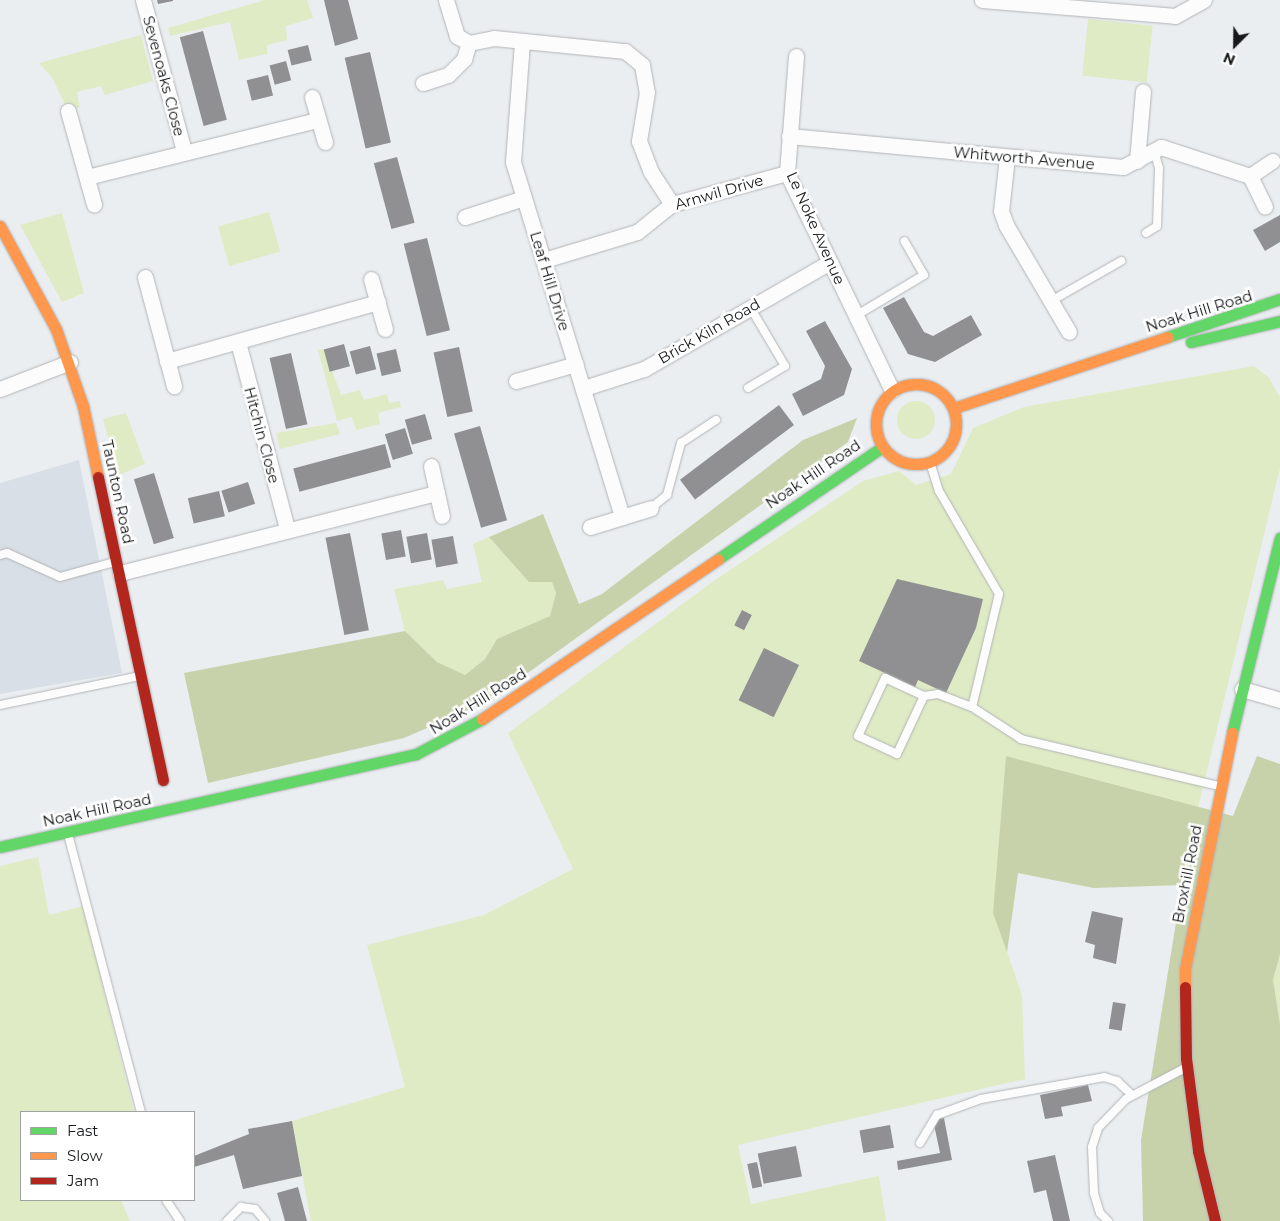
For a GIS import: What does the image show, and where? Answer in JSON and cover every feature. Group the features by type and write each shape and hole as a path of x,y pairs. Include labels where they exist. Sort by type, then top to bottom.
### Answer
{"street":[{"name":"Sevenoaks Close","path":"143,0 184,151"},
{"path":"446,0 457,36 469,43 494,38 625,51 642,65 647,92 639,141 652,172 672,204"},
{"path":"982,0 1175,16 1204,0"},
{"name":"Leaf Hill Drive","path":"522,42 513,162 584,388 622,517"},
{"path":"423,83 448,75 464,59 469,43"},
{"name":"Le Noke Avenue","path":"796,56 789,136 788,174 828,263 857,314 892,390"},
{"path":"1137,161 1144,91"},
{"path":"312,97 325,142"},
{"path":"68,111 94,204"},
{"name":"Sevenoaks Close","path":"87,177 184,151 318,120"},
{"name":"Whitworth Avenue","path":"789,136 1123,167 1154,150"},
{"path":"1154,150 1161,147 1206,159 1250,176 1265,208"},
{"path":"1007,157 1001,211 1069,332"},
{"path":"1250,176 1272,161"},
{"name":"Arnwil Drive","path":"544,260 637,232 672,204 788,174"},
{"path":"465,217 524,198"},
{"name":"Taunton Road","path":"0,226 25,265 70,362 95,451 163,780"},
{"name":"Brick Kiln Road","path":"584,388 644,370 828,263"},
{"path":"145,277 174,386"},
{"path":"371,279 385,329"},
{"name":"Noak Hill Road","path":"954,408 1280,299"},
{"path":"167,361 378,302"},
{"name":"Noak Hill Road","path":"1127,350 1167,348 1280,321"},
{"name":"Hitchin Close","path":"238,342 287,529"},
{"path":"0,388 70,362"},
{"path":"516,381 576,364"},
{"path":"892,390 923,384 941,392 954,408 956,433 947,450 930,462"},
{"name":"Noak Hill Road","path":"892,390 878,408 875,423 882,447 900,461 930,462"},
{"name":"Noak Hill Road","path":"0,847 416,754 487,717 882,447"},
{"path":"431,466 442,516"},
{"path":"118,567 437,493"},
{"path":"590,527 651,508"},
{"name":"Broxhill Road","path":"1215,1221 1198,1151 1187,1067 1185,969 1220,787 1242,689 1280,538"},
{"path":"1242,689 1280,700"}],"lane":[{"path":"1146,233 1157,226 1159,168 1154,150"},
{"path":"857,314 924,275 904,241"},
{"path":"1051,301 1121,260"},
{"path":"748,388 785,366 750,307"},
{"path":"651,508 667,495 681,443 716,420"},
{"path":"930,462 939,491 999,594 972,707"},
{"path":"0,555 7,553 60,577 118,567"},
{"path":"0,705 140,676"},
{"path":"924,696 897,754 858,736 885,678 924,696 938,694 972,707 1021,739 1220,787"},
{"path":"68,832 141,1111"},
{"path":"1108,1221 1096,1204 1092,1147 1104,1118 1132,1095 1187,1067"},
{"path":"920,1144 937,1115 981,1098 1104,1077 1117,1081 1132,1095"},
{"path":"167,1201 180,1221"},
{"path":"227,1221 242,1207 254,1210 265,1221"}],"shaded area":[{"path":"79,460 122,673 0,694 0,483"}],"green space":[{"path":"265,0 307,0 313,18 286,26 287,40 267,45 267,54 239,60 230,22 170,36 168,28"},
{"path":"1088,19 1153,26 1147,82 1082,76"},
{"path":"141,35 153,81 105,95 101,86 77,92 80,107 68,111 53,79 39,63"},
{"path":"269,212 280,251 229,266 218,227"},
{"path":"62,213 84,293 62,302 20,225"},
{"path":"324,349 341,395 360,390 364,400 387,394 389,403 400,401 401,407 378,413 380,424 356,430 352,417 337,421 318,350"},
{"path":"1254,366 1269,378 1280,397 1280,468 1191,837 1094,888 1018,873 1007,952 1022,995 1025,1079 738,1145 751,1204 879,1176 886,1221 311,1221 292,1121 405,1087 367,945 484,915 573,869 508,733 715,580 863,481 899,471 916,485 951,474 973,428 1024,407"},
{"path":"916,401 929,407 935,420 929,433 916,439 903,433 897,420 903,407"},
{"path":"126,413 145,464 119,475 103,419"},
{"path":"857,418 848,442 489,701 404,738 208,783 184,673 405,631 437,662 465,675 485,659 497,639 550,616 556,593 552,582 529,582 489,537 543,514 579,604 602,594 803,440"},
{"path":"336,423 340,434 280,449 276,433"},
{"path":"489,537 529,582 552,582 556,593 550,616 497,639 485,659 465,675 437,662 405,631 394,589 443,580 447,589 482,582 473,544"},
{"path":"1006,756 1233,816 1257,756 1280,764 1280,954 1273,980 1280,1024 1280,1221 1143,1221 1141,1140 1182,885 1094,888 1018,873 1007,952 993,913"},
{"path":"38,857 49,915 83,906 134,1111 20,1111 20,1201 121,1201 130,1221 0,1221 0,866"},
{"path":"1280,954 1280,1024 1273,980"}],"building":[{"path":"157,0 173,0 173,1 158,4"},
{"path":"324,0 348,0 358,39 335,46"},
{"path":"203,31 227,120 204,126 180,37"},
{"path":"308,45 312,61 291,66 288,50"},
{"path":"370,52 391,143 366,148 345,58"},
{"path":"286,61 291,80 275,85 270,65"},
{"path":"268,75 273,95 252,101 247,80"},
{"path":"397,157 415,223 391,229 374,163"},
{"path":"1280,215 1280,242 1265,251 1253,230"},
{"path":"427,238 450,330 427,336 404,244"},
{"path":"904,297 924,332 933,336 971,315 982,335 935,362 908,354 883,308"},
{"path":"825,321 852,369 844,395 803,416 792,394 821,379 825,366 806,331"},
{"path":"344,344 350,366 330,372 324,349"},
{"path":"370,346 376,369 356,375 350,351"},
{"path":"459,347 473,412 447,417 434,352"},
{"path":"396,349 401,371 382,376 377,353"},
{"path":"291,353 307,424 286,429 270,358"},
{"path":"779,405 794,425 695,500 680,480"},
{"path":"425,414 432,439 412,445 405,420"},
{"path":"480,426 507,520 481,528 454,433"},
{"path":"405,428 413,454 393,460 385,434"},
{"path":"385,444 391,467 299,492 293,469"},
{"path":"154,473 174,538 154,544 134,479"},
{"path":"248,482 255,504 228,513 221,491"},
{"path":"219,491 225,516 194,524 188,498"},
{"path":"401,530 406,557 386,560 381,533"},
{"path":"350,533 369,630 344,635 325,538"},
{"path":"427,533 432,560 411,563 406,537"},
{"path":"453,536 458,564 436,567 431,540"},
{"path":"897,579 983,599 976,628 946,693 918,680 915,687 859,661"},
{"path":"742,610 752,615 744,630 734,625"},
{"path":"764,648 799,665 774,717 739,700"},
{"path":"1092,911 1123,918 1116,964 1093,958 1095,945 1085,942"},
{"path":"1113,1002 1126,1004 1122,1031 1109,1029"},
{"path":"1088,1085 1092,1101 1061,1107 1063,1116 1045,1119 1040,1095"},
{"path":"944,1118 952,1160 898,1170 897,1161 940,1153 933,1120"},
{"path":"292,1121 302,1176 243,1189 234,1155 195,1167 195,1156 249,1134 248,1129"},
{"path":"890,1125 894,1148 863,1153 859,1130"},
{"path":"796,1146 802,1176 764,1184 758,1153"},
{"path":"1055,1155 1070,1221 1053,1221 1046,1190 1034,1193 1027,1161"},
{"path":"757,1162 762,1186 752,1189 747,1164"},
{"path":"298,1187 307,1221 285,1221 277,1193"}],"traffic: fast":[{"path":"1167,337 1280,299"},
{"path":"1191,342 1280,321"},
{"path":"718,559 882,447"},
{"path":"1232,733 1280,538"},
{"path":"0,847 416,754 482,719"}],"traffic: slow":[{"path":"0,226 56,329 83,406 98,477"},
{"path":"954,408 1167,337"},
{"path":"908,384 924,384 945,395 956,416 956,424 956,432 945,453 924,464 908,464 894,458 882,446 876,432 876,416 882,402 894,390 908,384"},
{"path":"482,719 718,559"},
{"path":"1185,987 1185,969 1232,733"}],"traffic: jam":[{"path":"98,477 163,780"},
{"path":"1185,987 1186,1058 1198,1151 1215,1221"}]}
